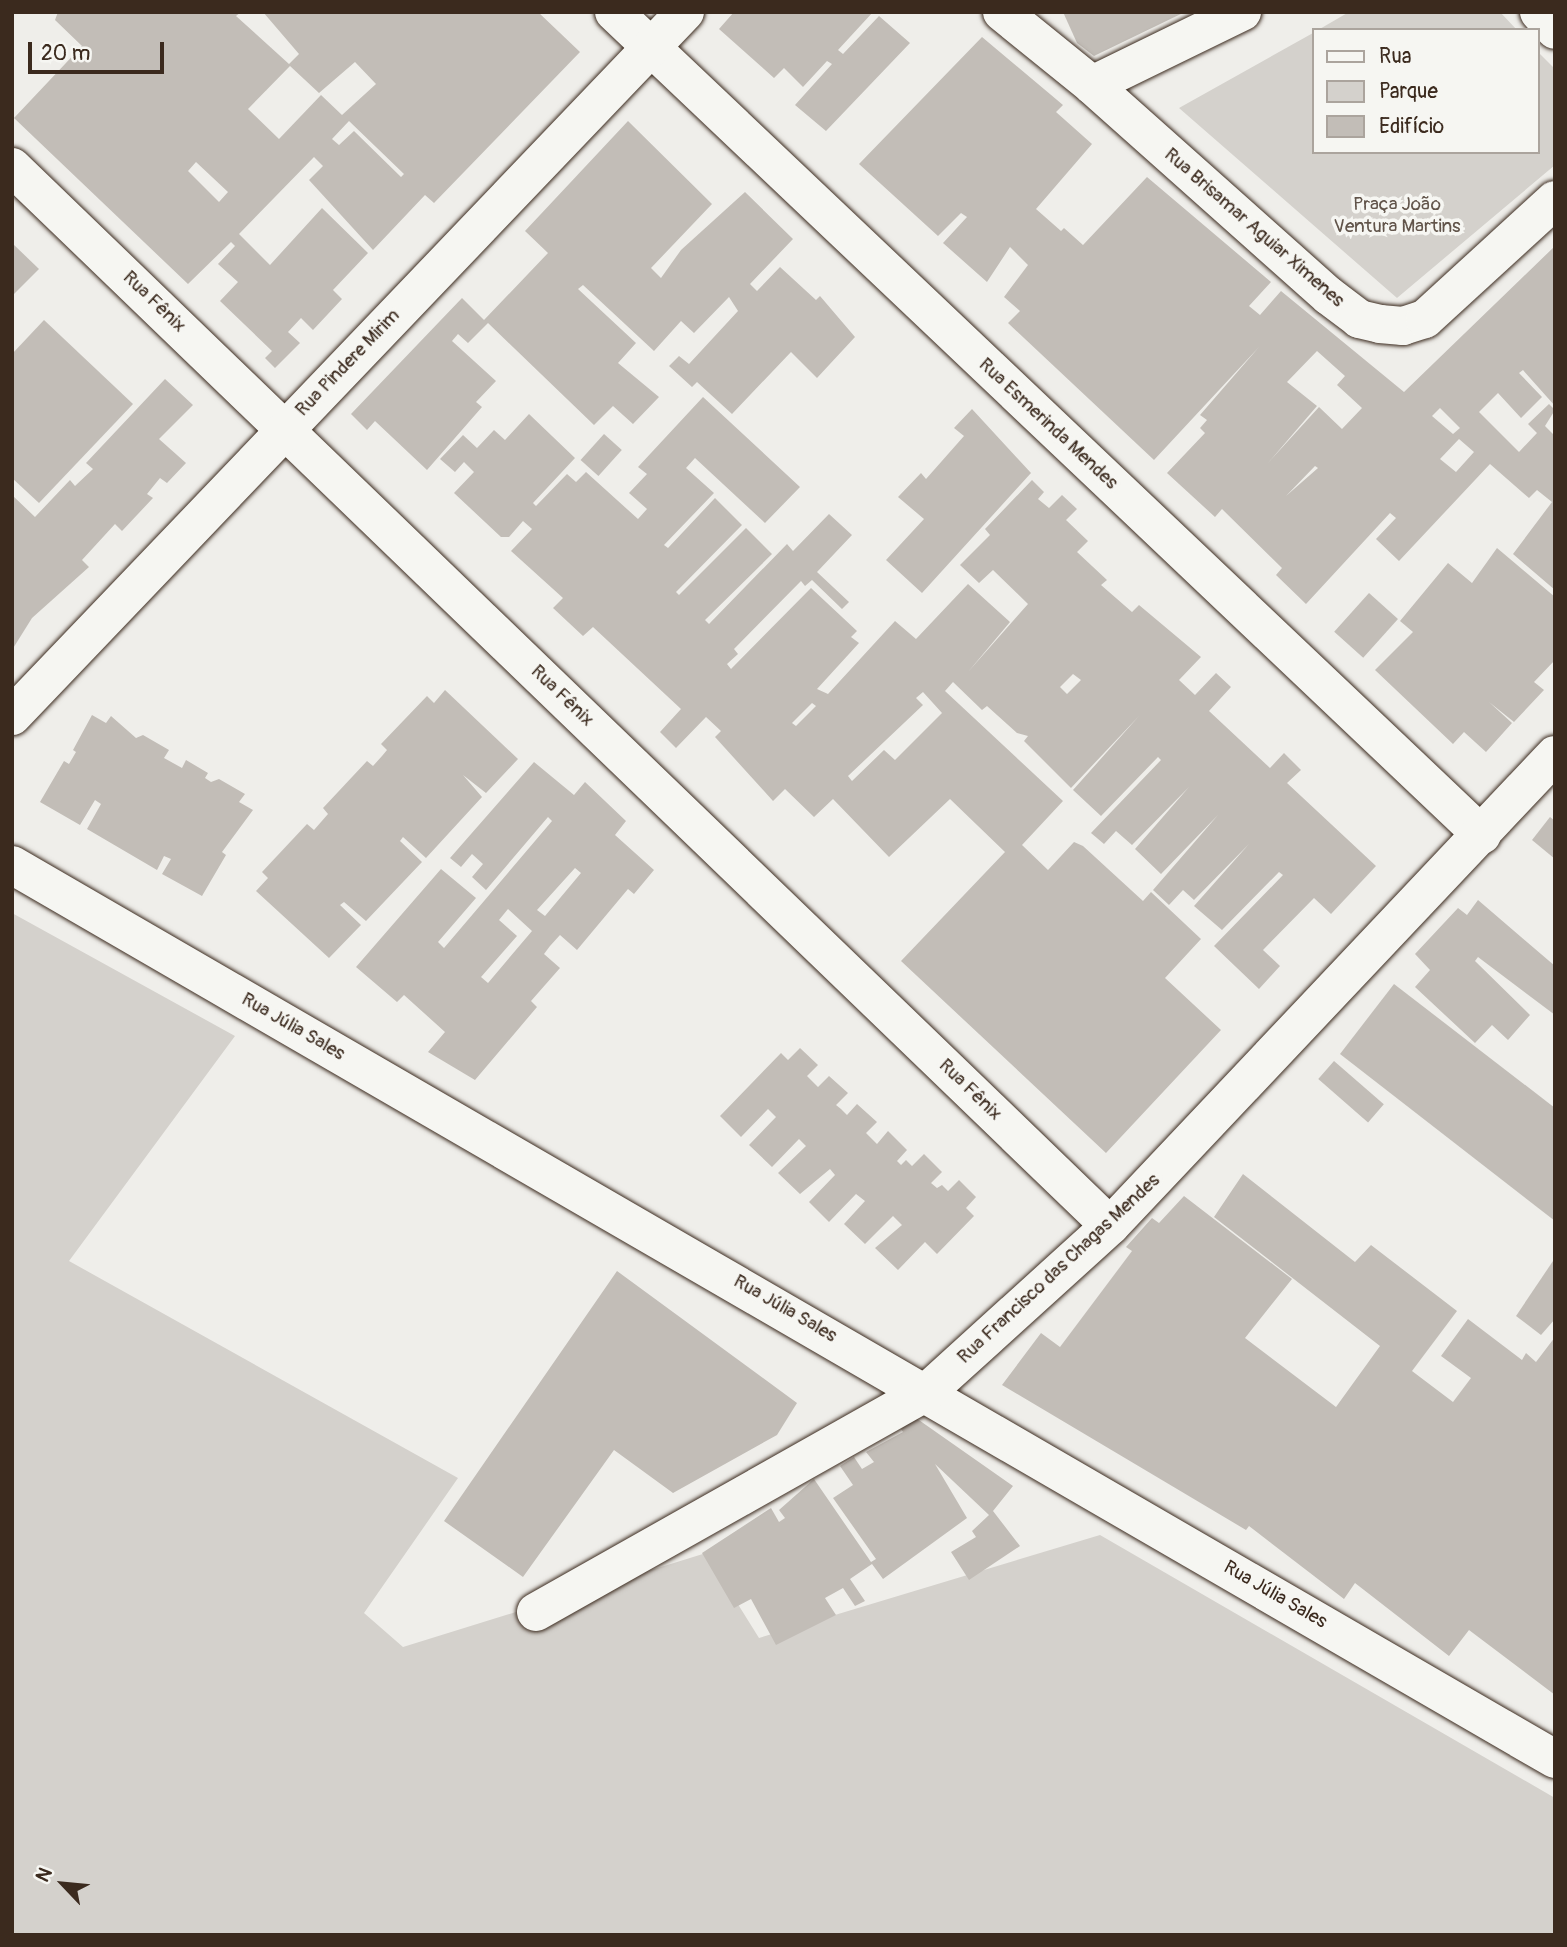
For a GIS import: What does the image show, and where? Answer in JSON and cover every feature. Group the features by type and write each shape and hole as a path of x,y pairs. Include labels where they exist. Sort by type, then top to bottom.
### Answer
{"street":[{"name":"Rua Esmerinda Mendes","path":"614,12 1482,835"},
{"name":"Rua Pindere Mirim","path":"12,716 685,12"},
{"name":"Rua Brisamar Aguiar Ximenes","path":"1002,12 1092,85 1329,296 1359,319 1403,326 1425,319 1555,200"},
{"path":"1092,85 1242,12"},
{"path":"1539,12 1555,30"},
{"name":"Rua Fênix","path":"12,167 1110,1226"},
{"name":"Rua Francisco das Chagas Mendes","path":"536,1612 928,1391 1110,1226 1555,755"},
{"name":"Rua Júlia Sales","path":"12,865 928,1391 1555,1759"}],"green space":[{"path":"1349,12 1500,12 1515,28 1321,28"},
{"name":"Praça João Ventura Martins","path":"1312,34 1312,154 1539,154 1539,53 1555,69 1555,165 1397,298 1179,108"},
{"path":"12,913 235,1036 69,1261 458,1478 364,1613 403,1647 706,1553 759,1638 1100,1535 1555,1798 1555,1935 12,1935"}],"building":[{"path":"58,12 241,12 236,16 289,64 299,54 263,12 538,12 580,52 434,203 425,195 373,250 309,180 323,166 314,157 239,234 270,265 322,208 368,253 333,290 342,299 313,330 301,318 288,332 300,343 275,368 265,358 272,351 220,301 238,282 218,264 235,246 231,242 188,284 14,118 82,46 55,20","holes":["355,62 376,84 342,115 321,95 279,139 248,109 290,66 319,93","349,121 404,174 401,177 354,131 339,145 332,139","196,162 228,192 219,202 188,171"]},
{"path":"734,12 873,12 838,50 843,54 879,16 910,43 826,131 795,105 832,64 827,61 803,87 784,68 774,78 719,29"},
{"path":"1063,12 1185,12 1094,56 1077,43"},
{"path":"982,37 1063,105 1056,112 1092,144 1036,209 1061,231 1064,228 1083,245 1147,177 1271,282 1249,306 1260,315 1281,291 1404,392 1555,246 1555,406 1523,370 1519,373 1542,397 1521,418 1498,393 1479,412 1519,452 1537,433 1528,424 1549,404 1555,410 1545,426 1555,436 1555,590 1513,554 1552,502 1537,490 1529,498 1490,464 1399,561 1376,539 1396,518 1390,513 1306,604 1276,575 1282,568 1222,509 1215,517 1167,473 1205,433 1200,428 1207,420 1200,415 1259,347 1154,460 1008,323 1020,311 1004,297 1028,265 1010,247 987,282 943,243 967,217 961,213 938,236 859,164","holes":["1317,351 1345,376 1337,385 1362,408 1342,429 1319,407 1268,463 1317,406 1287,382","1440,408 1460,428 1453,434 1432,416","1459,439 1474,452 1456,472 1440,459","1315,466 1318,468 1286,496"]},
{"path":"628,121 712,204 651,268 661,278 681,250 745,192 793,239 750,284 757,291 780,267 816,300 820,296 855,337 817,378 791,352 732,414 697,382 692,387 669,366 679,356 689,364 738,311 729,297 694,333 681,321 654,351 583,285 578,289 636,343 618,363 659,397 633,424 613,406 594,425 488,323 468,343 458,334 452,341 496,381 476,402 482,407 427,470 375,421 367,430 351,414 462,298 484,320 548,253 525,231"},
{"path":"12,243 39,269 12,296"},
{"path":"44,320 133,404 39,503 12,478 12,354"},
{"path":"165,379 193,405 159,439 186,463 167,483 160,478 147,494 153,498 122,531 115,524 82,560 89,567 32,618 12,650 12,495 35,517 70,480 75,486 93,469 86,463"},
{"path":"703,397 800,487 765,523 695,458 686,468 714,493 664,545 668,548 715,498 742,525 676,592 679,595 746,528 772,554 705,620 709,624 787,544 793,551 829,514 852,535 817,572 849,602 842,609 812,580 805,586 801,581 734,649 738,654 727,664 731,669 811,588 857,631 851,637 859,643 817,689 828,694 895,621 916,639 968,584 1010,622 968,672 1028,604 993,570 979,583 960,565 990,535 985,529 1032,480 1044,492 1038,499 1049,508 1062,495 1077,509 1066,520 1088,541 1077,552 1107,580 1101,585 1132,612 1139,605 1201,657 1179,680 1195,695 1216,673 1231,687 1209,711 1270,768 1284,753 1301,770 1287,783 1376,866 1331,914 1314,898 1263,950 1280,966 1259,989 1214,946 1283,875 1279,872 1222,930 1194,906 1249,844 1194,900 1183,890 1169,905 1153,890 1218,815 1161,874 1135,849 1189,787 1132,845 1116,831 1104,844 1091,833 1161,760 1158,757 1101,816 1073,790 1139,716 1071,788 1024,741 1028,736 1017,733 987,706 982,710 953,682 945,691 1063,801 1022,845 1048,870 1074,842 1083,846 1143,901 1151,892 1201,939 1165,978 1221,1030 1106,1153 901,961 1005,852 950,799 889,857 833,799 814,817 785,789 773,801 715,737 721,731 706,717 676,748 660,732 681,709 593,627 583,636 553,608 563,598 511,551 532,529 523,521 509,537 501,537 454,493 474,472 464,462 455,472 440,459 463,435 477,448 494,430 505,440 529,414 575,458 533,503 536,506 567,474 576,482 586,472 638,519 647,509 629,493 647,474 638,467","holes":["1073,674 1081,680 1067,694 1060,687","923,692 942,713 895,760 884,750 852,781 848,776 923,705 916,698","812,703 816,706 796,726 792,723"]},
{"path":"972,409 1031,473 922,593 886,560 924,519 898,497 921,473 926,479 964,436 954,428"},
{"path":"604,434 622,450 598,476 581,460"},
{"path":"1497,548 1555,597 1555,660 1534,682 1544,690 1514,722 1489,702 1512,723 1486,752 1464,732 1453,744 1375,670 1413,632 1400,621 1448,563 1472,583"},
{"path":"1369,593 1398,619 1363,658 1334,632"},
{"path":"445,690 518,759 486,793 463,775 482,797 426,858 403,837 400,841 422,862 366,921 344,902 340,905 361,925 329,958 256,891 268,878 262,872 307,824 314,830 328,814 323,808 367,761 373,766 387,750 381,744 427,696 434,703"},
{"path":"92,715 106,723 111,716 136,738 143,735 169,750 164,758 182,768 186,760 208,773 205,778 211,782 219,779 245,794 239,802 253,810 222,852 226,855 202,896 162,874 171,859 164,856 157,870 87,829 101,804 95,800 80,825 40,802 64,761 69,764 76,752 73,750"},
{"path":"534,762 574,795 585,782 626,821 615,835 654,870 634,894 628,889 577,950 560,935 550,946 544,954 560,968 531,1001 537,1007 475,1080 428,1052 445,1032 404,995 397,1002 356,967 441,869 476,898 438,942 444,948 552,821 548,817 486,890 472,877 483,864 472,854 461,867 450,858","holes":["575,868 581,873 545,916 537,910","508,909 532,931 488,983 481,977 517,936 499,920"]},
{"path":"1550,817 1555,821 1555,859 1532,840"},
{"path":"1478,900 1555,966 1555,1015 1478,957 1475,961 1530,1015 1508,1040 1492,1025 1475,1043 1415,987 1430,970 1415,954 1458,908 1467,915"},
{"path":"1394,984 1555,1108 1555,1221 1340,1054"},
{"path":"800,1048 818,1065 807,1076 818,1087 829,1076 848,1093 836,1105 847,1115 857,1104 877,1122 866,1133 877,1144 888,1131 907,1150 897,1161 901,1165 906,1160 912,1166 924,1154 942,1172 931,1183 937,1188 942,1185 948,1191 959,1180 976,1197 966,1208 974,1216 937,1254 925,1242 898,1270 875,1248 902,1225 893,1216 865,1244 844,1224 865,1201 856,1194 829,1222 809,1202 835,1175 830,1169 800,1194 778,1173 806,1146 799,1139 772,1167 749,1145 776,1117 768,1109 741,1137 720,1116 781,1053 788,1060"},
{"path":"1334,1061 1384,1104 1368,1122 1318,1079"},
{"path":"1243,1174 1355,1262 1371,1245 1457,1311 1412,1371 1453,1402 1471,1378 1441,1356 1468,1319 1522,1360 1526,1353 1536,1362 1555,1337 1555,1695 1469,1630 1449,1656 1355,1583 1344,1599 1249,1526 1246,1530 1002,1385 1041,1333 1060,1347 1132,1251 1126,1247 1152,1218 1159,1223 1184,1196 1292,1279 1245,1338 1336,1407 1380,1346 1214,1217"},
{"path":"1555,1258 1555,1319 1541,1335 1516,1316"},
{"path":"617,1271 797,1403 777,1435 673,1493 614,1450 523,1577 444,1521"},
{"path":"916,1418 1013,1486 993,1511 1020,1546 969,1580 951,1552 976,1537 972,1531 989,1515 935,1464 967,1518 883,1579 872,1564 850,1579 865,1601 855,1606 843,1588 825,1598 836,1615 776,1645 751,1599 734,1608 702,1553 771,1508 779,1522 785,1518 779,1510 814,1479 871,1562 876,1559 833,1498 853,1485 840,1466 854,1457 862,1469 874,1462 866,1452 903,1432 901,1429"}]}
